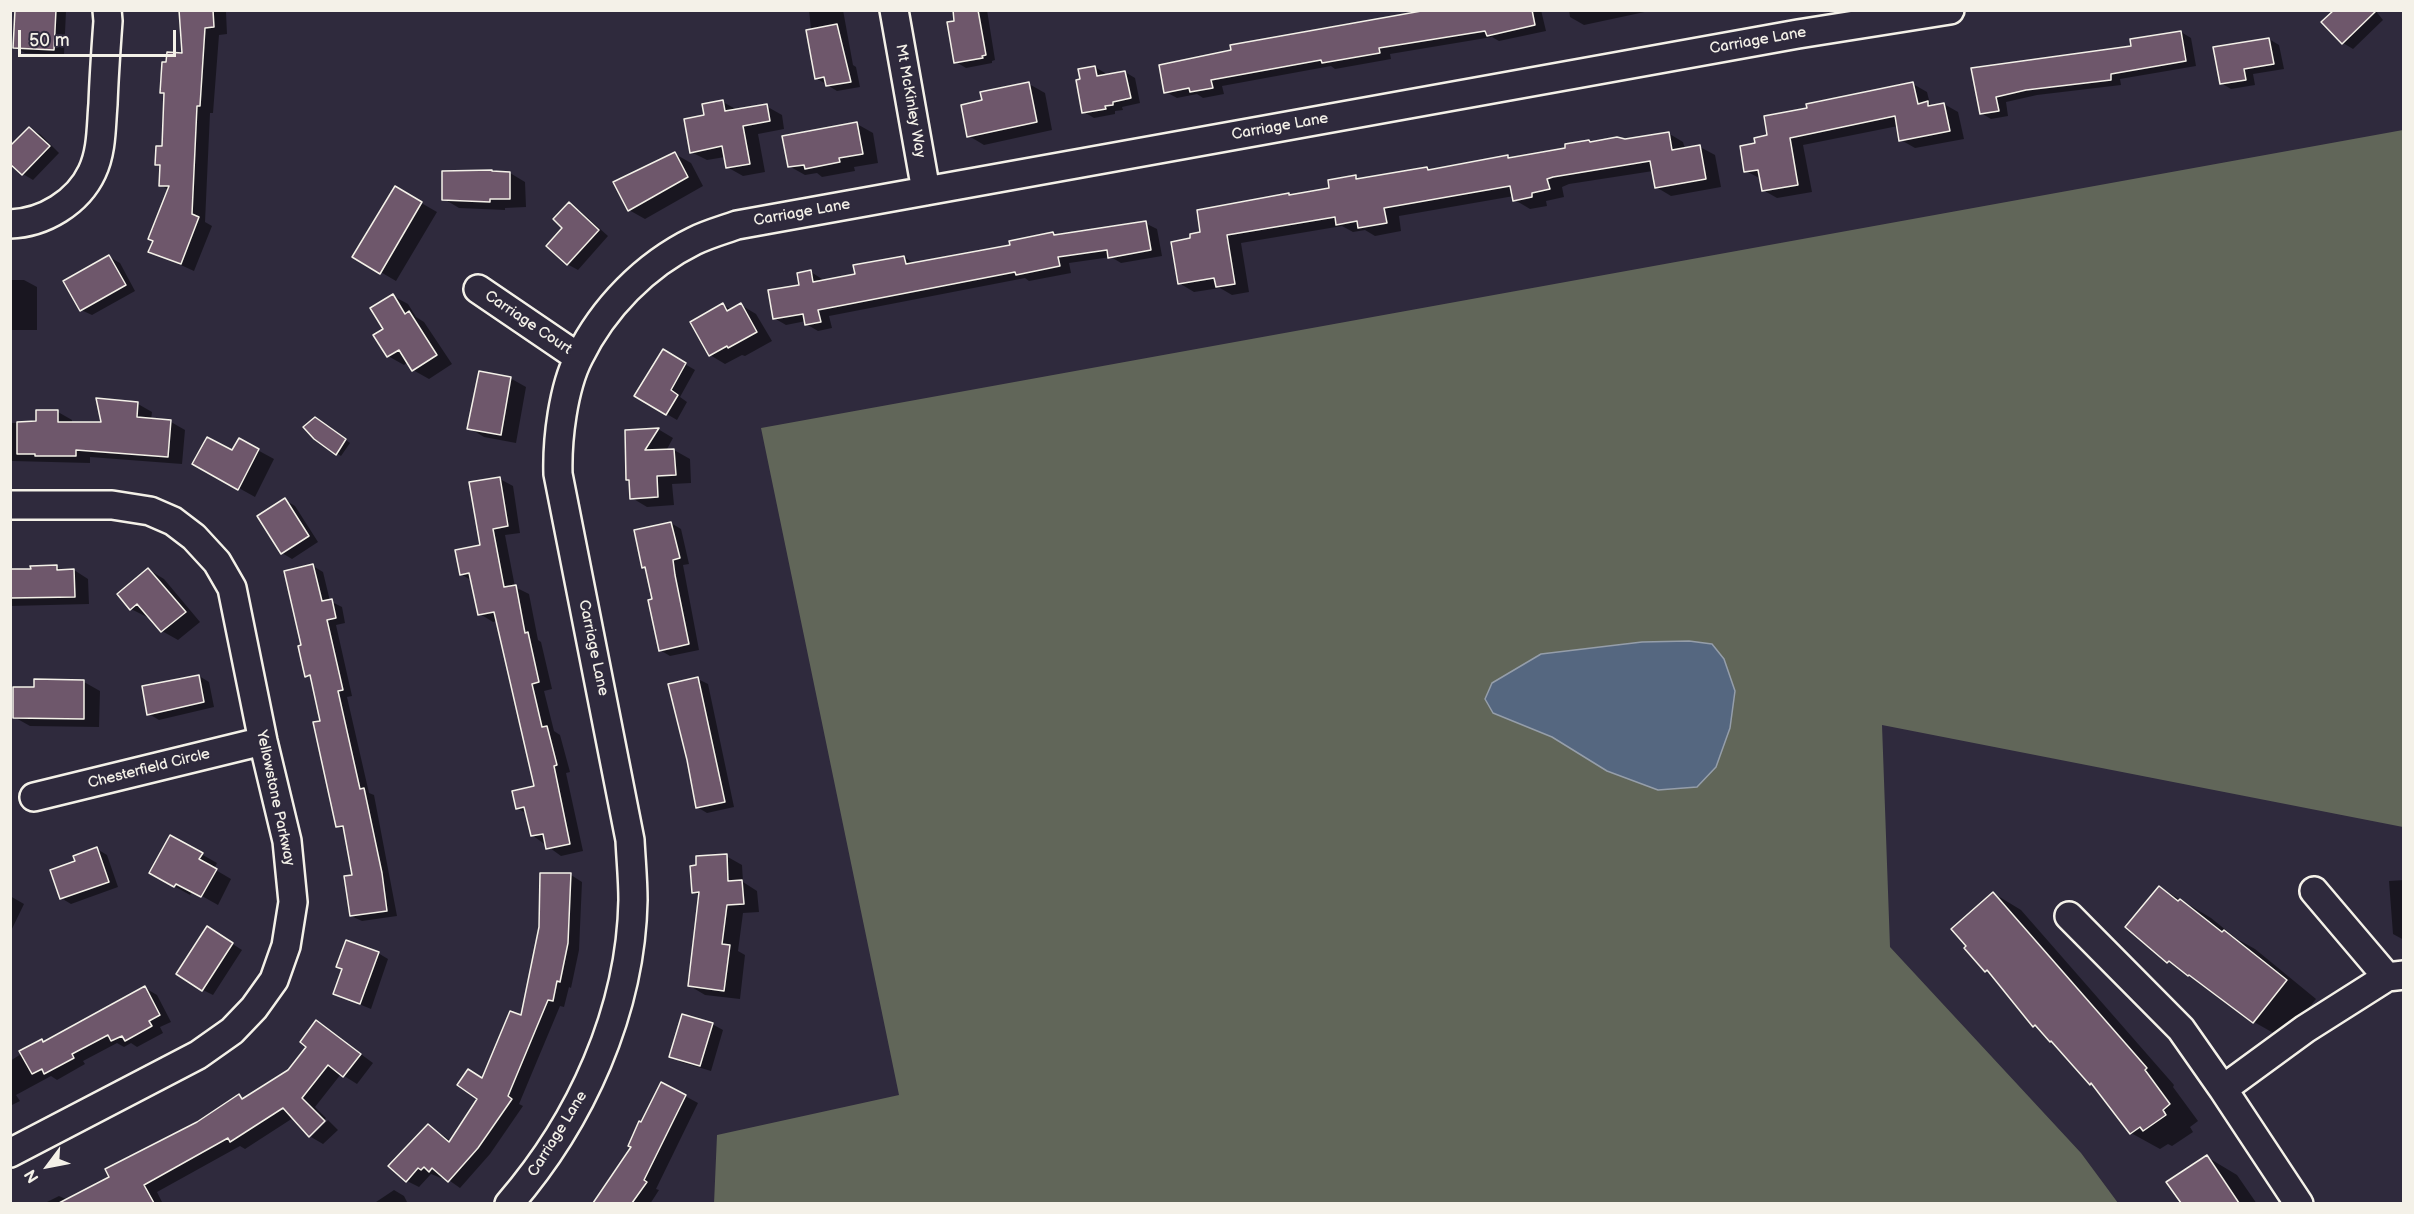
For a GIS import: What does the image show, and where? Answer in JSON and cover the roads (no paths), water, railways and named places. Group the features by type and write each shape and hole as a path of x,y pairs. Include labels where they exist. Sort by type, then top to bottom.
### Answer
{"street":[{"path":"10,224 43,218 62,207 77,194 92,173 100,148 107,10"},
{"name":"Mt McKinley Way","path":"894,10 926,191"},
{"name":"Carriage Lane","path":"508,1203 536,1172 567,1124 589,1082 612,1020 626,963 633,901 630,840 558,474 557,452 560,424 578,357 603,317 636,280 694,241 737,225 926,191 1796,22 1950,10"},
{"name":"Carriage Court","path":"478,289 578,357"},
{"name":"Yellowstone Parkway","path":"10,505 112,505 141,510 173,520 194,537 217,562 232,588 286,841 293,902 286,946 274,980 254,1008 232,1031 198,1055 10,1153"},
{"name":"Chesterfield Circle","path":"34,797 263,741"},
{"path":"2223,1089 2305,1029 2395,976 2314,891"},
{"path":"2069,916 2181,1029 2299,1203"}],"water":[{"path":"1689,641 1712,644 1724,659 1735,691 1730,728 1716,767 1697,787 1658,790 1607,771 1552,737 1493,713 1485,699 1492,683 1541,654 1642,642"}]}
